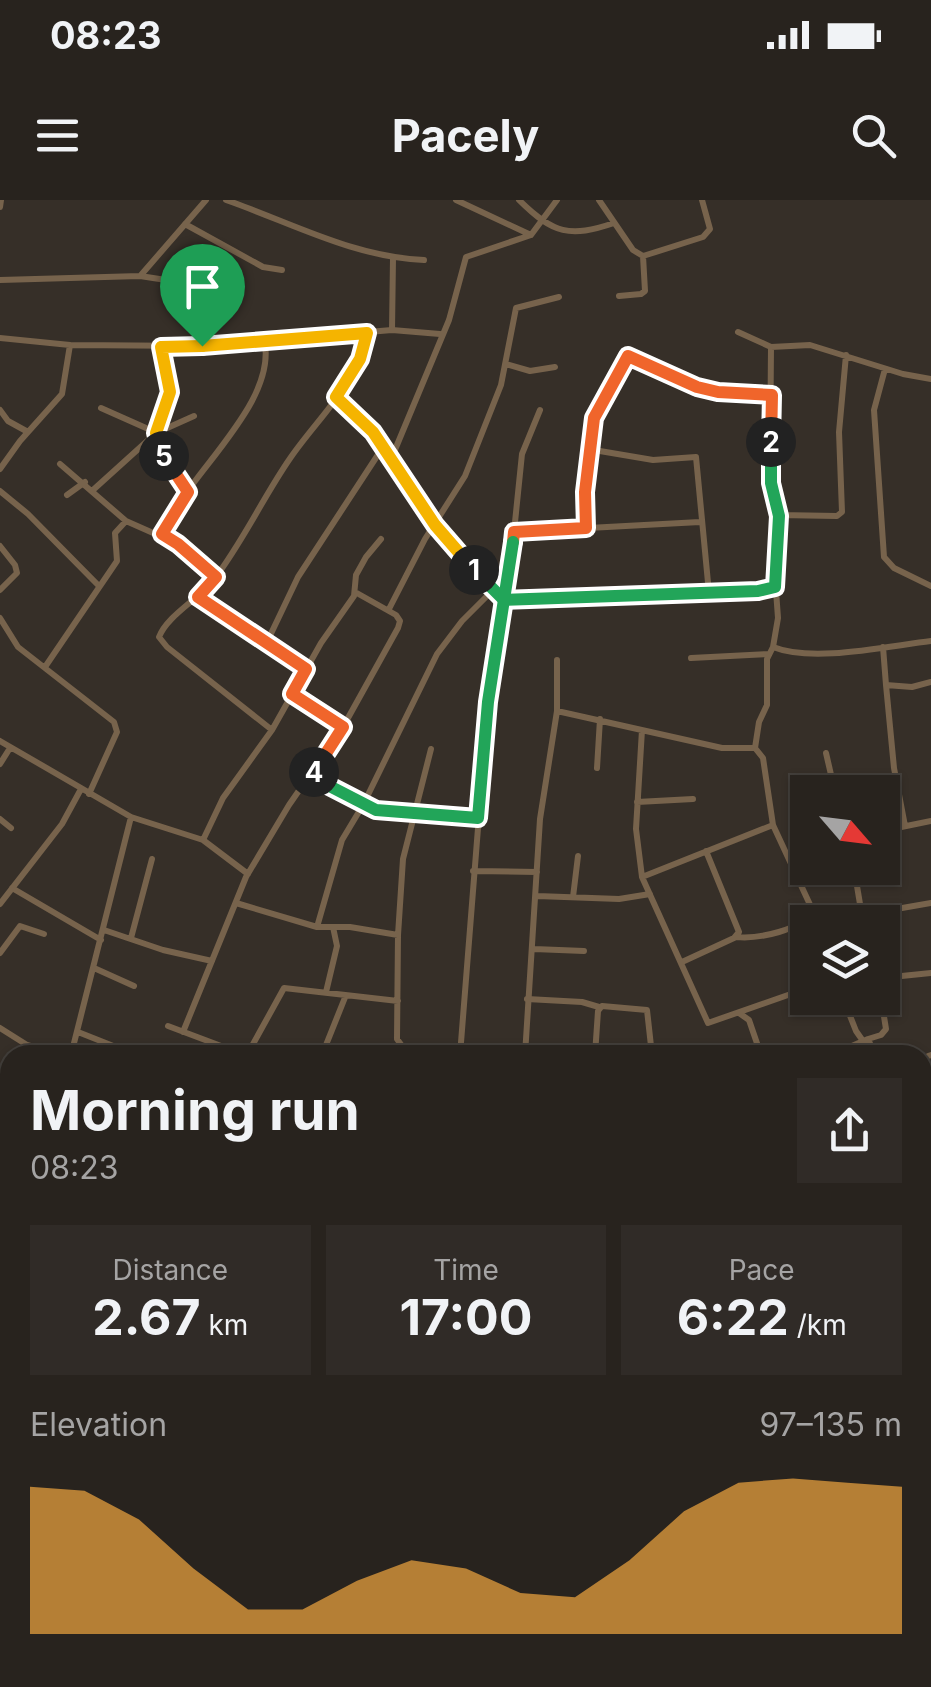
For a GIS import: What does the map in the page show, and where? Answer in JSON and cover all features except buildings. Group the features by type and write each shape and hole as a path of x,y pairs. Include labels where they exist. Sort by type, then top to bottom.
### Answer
{"street":[{"path":"140,276 206,200"},
{"path":"226,200 330,240 393,258 424,260"},
{"path":"260,212 266,200"},
{"path":"456,200 531,235"},
{"path":"520,200 556,229 574,234 614,223"},
{"path":"392,457 453,307 466,257 531,235 557,200"},
{"path":"599,200 633,250 642,256"},
{"path":"642,256 703,237 710,229 702,200"},
{"path":"185,224 263,267 282,270"},
{"path":"619,296 644,294 642,256"},
{"path":"392,330 393,258"},
{"path":"0,280 140,276 179,282"},
{"path":"389,609 465,476 493,408 516,308 560,298"},
{"path":"0,338 70,345 161,347 392,330 440,334"},
{"path":"738,332 772,348 810,345 884,369 931,378"},
{"path":"272,730 158,637 216,577 290,458 360,359 367,333"},
{"path":"162,534 255,393 267,365 264,339"},
{"path":"0,469 62,394 70,345"},
{"path":"161,347 170,392 156,433 169,468 188,492"},
{"path":"682,962 736,937 750,938 795,926 812,913 773,825 763,758 755,748 766,705 778,618 775,587 779,516 770,464 772,348"},
{"path":"779,516 838,516 842,512 838,432 846,355"},
{"path":"586,528 588,449 594,418 628,356 697,387 772,395"},
{"path":"506,364 530,371 555,367"},
{"path":"884,369 874,410 884,557 894,568 931,586"},
{"path":"336,397 354,411 392,457 435,525 504,600 775,587"},
{"path":"100,408 156,433"},
{"path":"0,410 8,421 28,432"},
{"path":"461,1045 488,702 522,454 540,410"},
{"path":"93,490 156,433 194,416"},
{"path":"267,642 298,577 383,447"},
{"path":"588,449 653,460 695,456 708,592"},
{"path":"60,464 126,521 162,534 216,577"},
{"path":"67,495 84,482"},
{"path":"0,491 98,585"},
{"path":"45,667 117,561 116,533 126,521"},
{"path":"514,532 700,522"},
{"path":"203,840 223,798 272,730 356,592 356,575 380,540"},
{"path":"0,546 17,573 0,590"},
{"path":"317,926 342,840 437,654 493,591"},
{"path":"184,1032 248,874 343,727 398,628 400,621 389,609 356,592"},
{"path":"198,597 306,669"},
{"path":"0,618 18,648 104,712 117,727 85,791 0,904"},
{"path":"690,658 771,650 806,653 931,641"},
{"path":"882,646 894,768 905,826"},
{"path":"525,1045 540,819 557,710 557,660"},
{"path":"886,686 931,682"},
{"path":"292,694 343,727"},
{"path":"557,710 722,748 755,748"},
{"path":"598,768 600,719"},
{"path":"642,730 637,802 637,854 642,877 708,1023 790,994"},
{"path":"0,741 131,817 203,840 248,874"},
{"path":"0,764 10,748"},
{"path":"412,1045 398,1043 398,935 403,859 431,749"},
{"path":"826,753 831,775"},
{"path":"310,776 376,810 478,818"},
{"path":"637,802 693,799"},
{"path":"75,1045 131,817"},
{"path":"0,818 12,828"},
{"path":"900,827 931,821"},
{"path":"642,877 773,825"},
{"path":"706,851 738,925 736,937"},
{"path":"573,897 578,856"},
{"path":"131,938 152,858"},
{"path":"473,871 537,872"},
{"path":"12,888 101,940"},
{"path":"536,896 626,899 650,894"},
{"path":"900,910 931,902"},
{"path":"236,903 317,926 398,935"},
{"path":"0,952 20,926 44,934"},
{"path":"326,992 337,946 333,927"},
{"path":"104,930 212,961"},
{"path":"534,949 584,952"},
{"path":"94,968 134,986"},
{"path":"900,976 931,973"},
{"path":"252,1045 284,988 398,1001"},
{"path":"326,1045 346,994"},
{"path":"527,999 647,1010 651,1045"},
{"path":"596,1045 599,1007"},
{"path":"738,1012 750,1020 758,1045"},
{"path":"850,1015 856,1032 869,1045"},
{"path":"854,1045 881,1035 886,1029 884,1015"},
{"path":"168,1026 219,1045"},
{"path":"0,1028 26,1045"},
{"path":"78,1032 111,1045"}],"route":[{"path":"202,346 161,347 170,392 157,440 169,468 188,492 162,534 216,577 198,597 306,669 292,694 343,727 310,776 376,810 478,818 488,702 504,600 514,532 586,528 588,449 594,418 628,356 697,387 772,395 771,483 779,516 775,587 758,591 504,600 435,525 373,432 336,397 360,359 367,333 202,346"}]}
